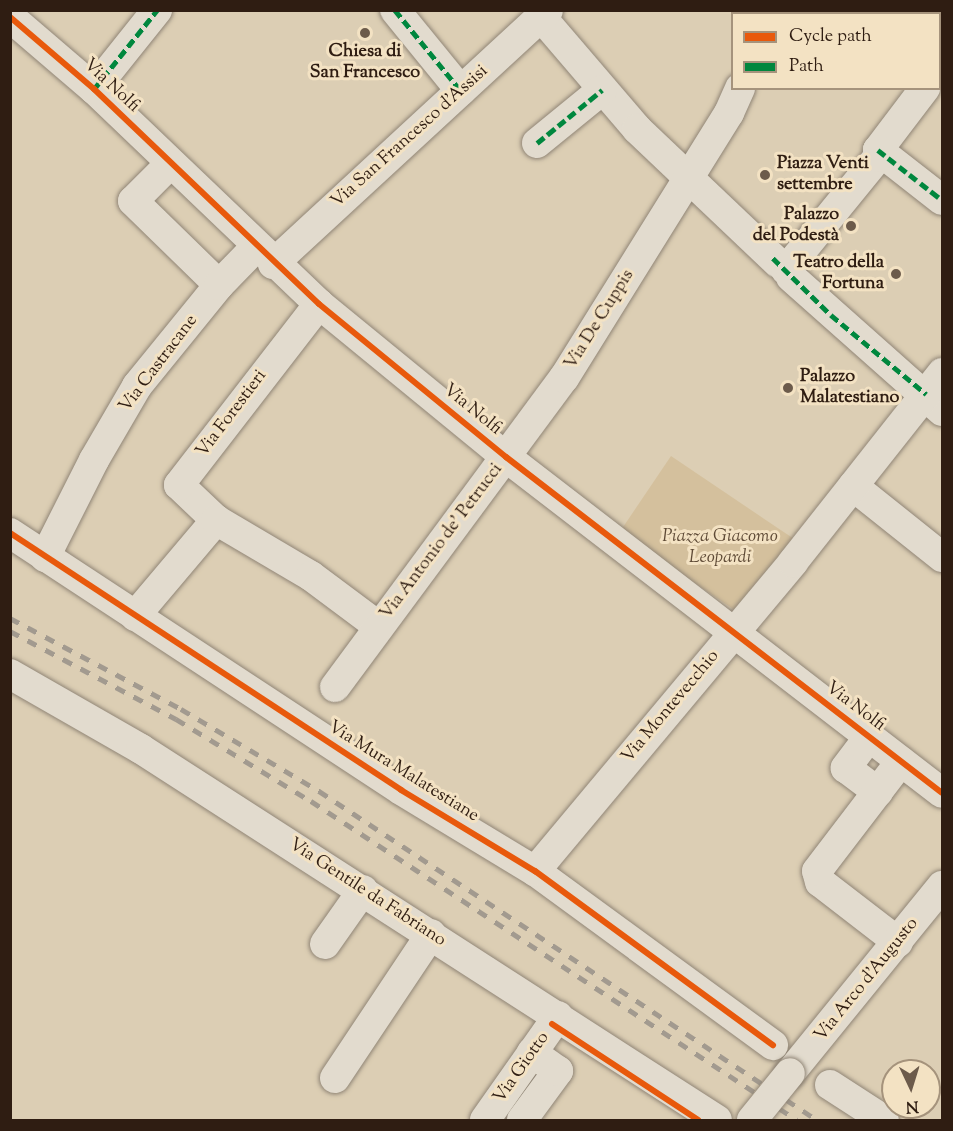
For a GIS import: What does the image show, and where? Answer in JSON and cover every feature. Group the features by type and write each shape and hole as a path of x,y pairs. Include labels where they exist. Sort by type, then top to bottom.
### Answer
{"street":[{"path":"94,89 157,10"},
{"path":"395,10 461,91"},
{"name":"Via Nolfi","path":"11,13 94,89 264,255 319,304 506,457 942,793"},
{"path":"545,14 602,90 687,178 782,267 937,393"},
{"name":"Via San Francesco d'Assisi","path":"264,255 461,91 545,14"},
{"path":"537,143 602,90"},
{"path":"687,178 739,90"},
{"path":"782,267 878,157 878,150 923,90"},
{"path":"878,150 942,200"},
{"path":"170,164 134,201 219,285"},
{"name":"Via De Cuppis","path":"506,457 589,341 687,178"},
{"name":"Via Castracane","path":"45,557 94,460 137,386 219,285 264,255"},
{"name":"Via Forestieri","path":"216,520 179,485 319,304"},
{"name":"Via Montevecchio","path":"535,872 901,426 937,393"},
{"name":"Via Antonio de' Petrucci","path":"335,687 378,626 506,457"},
{"path":"854,486 942,557"},
{"path":"135,616 216,520"},
{"name":"Via Antonio de' Petrucci","path":"216,520 260,549 277,554 378,626"},
{"name":"Via Mura Malatestiane","path":"10,533 401,790 535,872 773,1045"},
{"name":"Via Gentile da Fabriano","path":"10,674 141,749 717,1120"},
{"path":"869,737 846,768 878,792"},
{"path":"898,942 820,882 817,871 901,761"},
{"name":"Via Arco d'Augusto","path":"752,1120 942,886"},
{"path":"325,944 363,890"},
{"path":"335,1078 431,934"},
{"name":"Via Giotto","path":"485,1120 558,1016"},
{"path":"522,1120 558,1071 532,1053"},
{"path":"830,1084 884,1120"}],"green space":[{"name":"Piazza Giacomo Leopardi","path":"671,456 799,542 747,618 620,532"}],"railway":[{"path":"10,618 181,709 319,791 817,1120"},
{"path":"10,631 176,719 311,801 797,1120"}],"marked path":[{"path":"94,89 157,10"},
{"path":"395,10 461,91"},
{"path":"537,143 602,90"},
{"path":"878,150 942,200"},
{"path":"773,258 831,315 926,394"}],"cycle path":[{"path":"10,17 94,89 319,304 506,457 942,793"},
{"path":"10,533 401,790 535,871 773,1045"},
{"path":"552,1024 698,1120"}],"place":[{"name":"Chiesa di San Francesco","path":"365,33"},
{"name":"Piazza Venti settembre","path":"765,175"},
{"name":"Palazzo del Podestà","path":"851,226"},
{"name":"Teatro della Fortuna","path":"896,274"},
{"name":"Palazzo Malatestiano","path":"788,388"}]}
